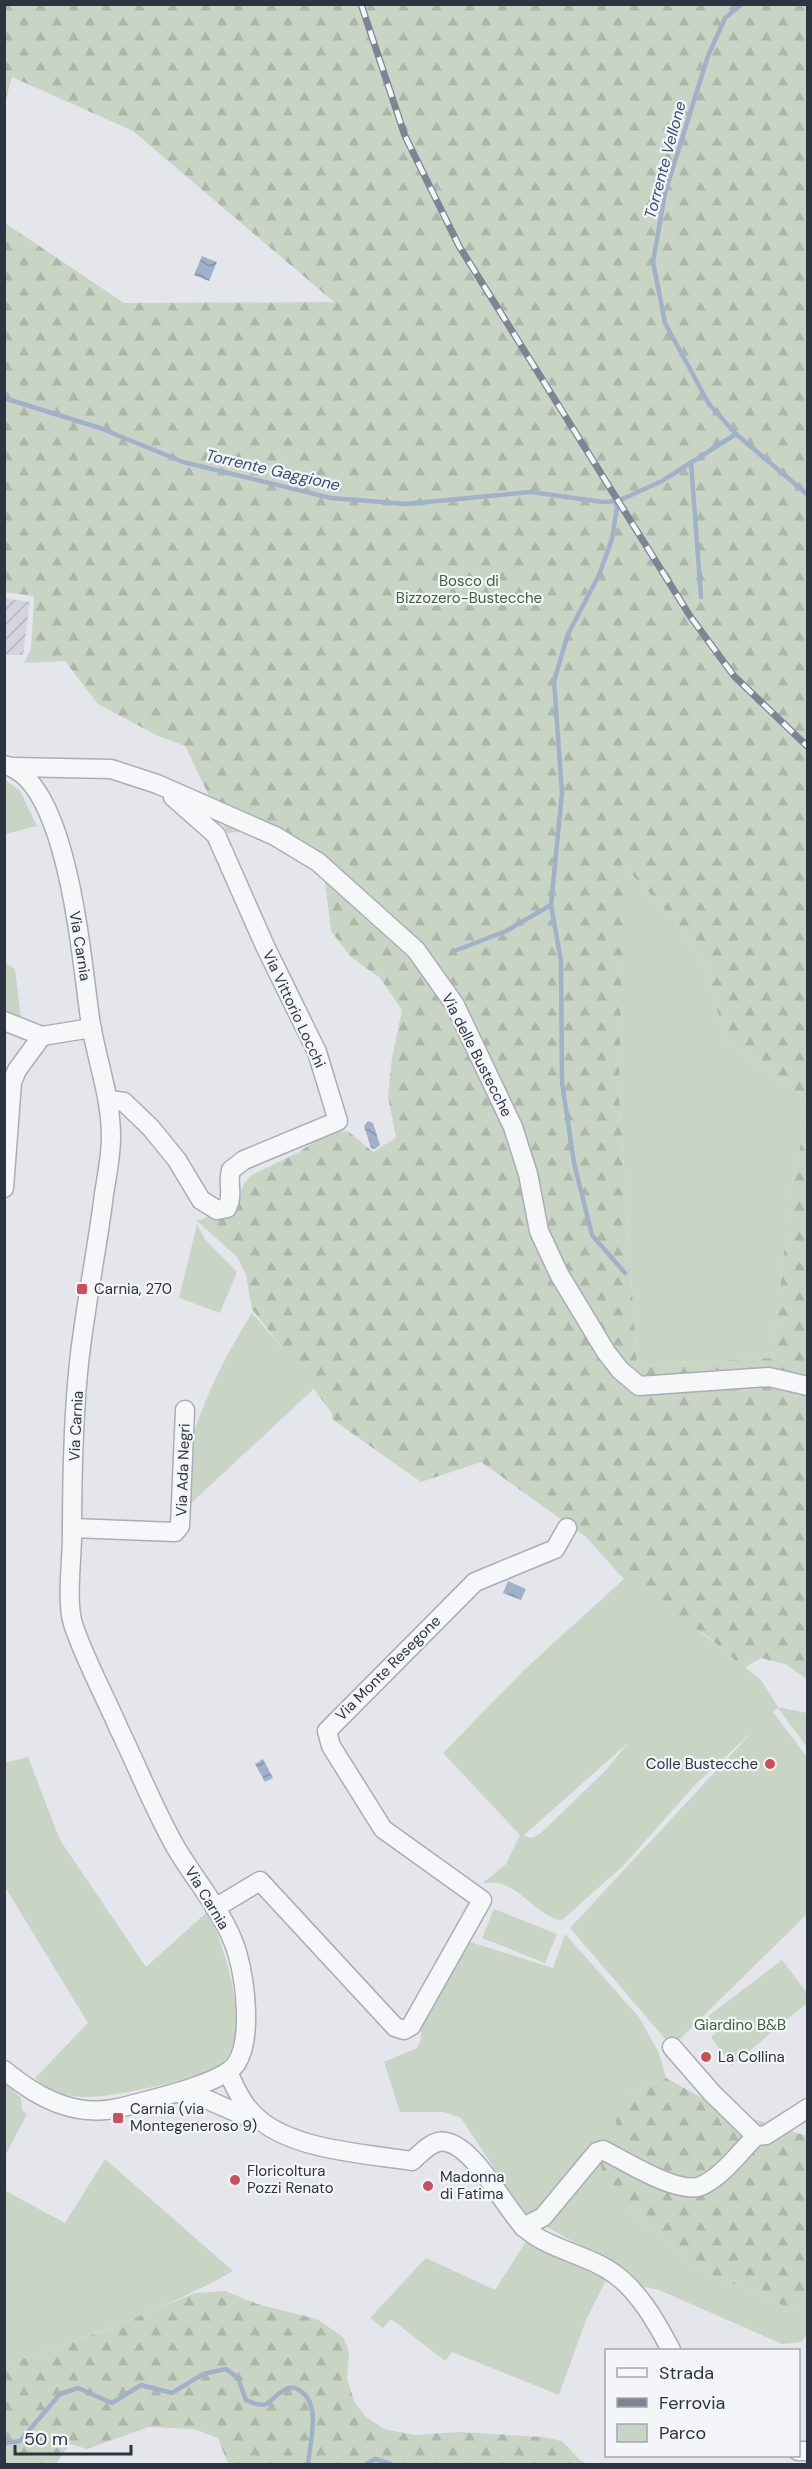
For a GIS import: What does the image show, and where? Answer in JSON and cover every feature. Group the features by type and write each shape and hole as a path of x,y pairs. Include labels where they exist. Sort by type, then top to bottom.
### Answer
{"street":[{"name":"Via delle Bustecche","path":"9,766 111,769 157,784 275,836 318,862 416,951 455,1005 513,1127 528,1174 538,1231 559,1274 606,1352 620,1370 639,1386 769,1377 807,1386"},
{"name":"Via Carnia","path":"9,766 31,780 45,801 54,829 70,882 92,1028 110,1100 111,1142 79,1365 72,1528 71,1619 171,1838 215,1908 236,1951 244,1997 245,2041 240,2057 228,2072"},
{"name":"Via Vittorio Locchi","path":"110,1100 124,1102 151,1128 177,1160 201,1200 217,1210 226,1208 231,1199 229,1178 231,1170 244,1160 338,1121 317,1052 216,835 157,784"},
{"path":"4,1021 42,1036 92,1028"},
{"path":"4,1188 12,1082 17,1070 42,1036"},
{"name":"Via Ada Negri","path":"72,1528 175,1532 180,1526 185,1410"},
{"name":"Via Monte Resegone","path":"215,1908 260,1881 395,2027 404,2030 411,2026 482,1900 383,1829 331,1746 327,1731 475,1582 555,1549 567,1528"},
{"path":"672,2047 712,2093 756,2136"},
{"path":"4,2070 30,2091 52,2102 81,2111 114,2109 176,2093 228,2072 249,2110 271,2128"},
{"path":"176,2093 208,2100 295,2139 323,2146 412,2161 431,2144 444,2141 461,2147 523,2227 607,2269 624,2282 657,2323 670,2349"},
{"path":"523,2227 543,2217 597,2152 603,2150 674,2185 690,2188 700,2186 714,2178 756,2136 766,2135 807,2108"}],"shaded area":[{"path":"4,598 30,602 23,655 5,655"}],"green space":[{"name":"Bosco di Bizzozero-Bustecche","path":"5,5 807,5 807,1099 725,1040 706,966 676,922 624,866 619,1094 637,1365 772,1358 792,1183 807,1116 807,1679 785,1664 761,1658 744,1668 705,1634 639,1596 586,1537 481,1462 421,1482 332,1419 332,1413 252,1309 246,1275 237,1257 197,1221 233,1209 245,1182 252,1175 299,1152 326,1134 348,1131 373,1152 396,1138 388,1096 392,1058 402,1010 380,978 351,957 331,931 325,882 301,857 250,831 227,833 185,746 156,735 98,704 65,661 24,663 31,649 34,596 4,592 5,223 124,303 334,302 133,131 12,77 5,102"},
{"path":"5,780 20,791 37,826 5,834"},
{"path":"623,865 676,922 706,966 725,1040 807,1099 807,1116 792,1183 772,1358 637,1365 619,1094"},
{"path":"4,962 15,969 21,1018 5,1011"},
{"path":"197,1224 205,1239 237,1272 220,1313 179,1298"},
{"path":"252,1313 316,1387 187,1507 188,1461 197,1425 213,1384"},
{"path":"625,1578 697,1629 761,1680 778,1707 807,1713 807,1747 778,1708 773,1712 807,1757 807,1914 672,2047 570,1928 752,1732 695,1785 623,1866 562,1920 547,1915 518,1892 502,1884 483,1883 506,1864 520,1835 443,1753 524,1670","holes":["628,1743 606,1770 541,1833 532,1838 523,1836"]},
{"path":"28,1757 60,1840 146,1967 206,1913 209,1913 227,1962 235,2001 236,2020 235,2037 230,2052 215,2069 191,2078 154,2087 90,2097 60,2094 35,2078 88,2023 5,1887 4,1763"},
{"path":"494,1909 557,1934 545,1963 482,1938"},
{"path":"565,1934 639,2017 659,2053 666,2078 626,2094 617,2126 631,2210 687,2261 703,2271 790,2308 807,2310 807,2335 801,2342 782,2344 659,2290 640,2286 621,2268 525,2215 461,2118 444,2112 400,2112 384,2062 417,2048 421,2039 421,2023 467,1941 553,1968"},
{"name":"Giardino B&B","path":"782,1960 807,1993 807,2003 731,2066 711,2037 716,2033 703,2020"},
{"path":"666,2078 722,2109 807,2136 807,2310 790,2308 703,2271 687,2261 631,2210 604,2179 600,2161 617,2126 612,2108 626,2094"},
{"path":"5,2084 21,2098 22,2110 27,2114 5,2156"},
{"path":"105,2159 233,2271 150,2312 5,2365 4,2190 65,2223"},
{"path":"527,2240 608,2276 586,2320 559,2395 452,2352 445,2361 391,2319 383,2328 370,2318 426,2258 495,2290"},
{"path":"225,2291 257,2304 317,2319 343,2337 349,2351 347,2378 354,2401 365,2416 384,2429 415,2435 458,2432 543,2437 562,2441 580,2460 588,2464 228,2464 218,2438 194,2429 149,2427 87,2449 70,2444 56,2464 5,2464 5,2365 102,2331 195,2293"}],"water":[{"path":"202,256 217,262 209,281 194,275"},
{"path":"368,1121 373,1123 380,1145 375,1149 371,1148 364,1126"},
{"path":"508,1581 526,1589 521,1600 503,1593"},
{"path":"263,1759 273,1778 265,1782 255,1764"}],"waterway":[{"name":"Torrente Vellone","path":"742,4 725,18 708,56 665,193 653,262 665,323 709,404 736,434 808,495"},
{"name":"Torrente Gaggione","path":"4,398 100,428 183,462 331,498 406,504 531,492 603,502 618,501"},
{"path":"625,1273 592,1235 574,1163 562,1082 561,961 551,905 562,793 554,681 568,634 599,575 612,539 618,501 662,481 736,434"},
{"path":"691,462 701,597"},
{"path":"457,950 506,931 551,905"},
{"path":"4,2443 20,2441 60,2394 78,2388 112,2403 141,2385 172,2393 203,2374 226,2369 238,2378 246,2400 254,2403 260,2405 268,2403 286,2389 291,2388 297,2389 306,2396 310,2404 313,2424 308,2464"},
{"path":"366,2464 375,2459 391,2464"}],"railway":[{"path":"361,4 405,136 459,246 690,616 734,676 808,747"}],"place":[{"name":"Carnia, 270","path":"82,1289"},
{"name":"Colle Bustecche","path":"770,1764"},
{"name":"La Collina","path":"706,2057"},
{"name":"Carnia (via Montegeneroso 9)","path":"118,2118"},
{"name":"Floricoltura Pozzi Renato","path":"235,2180"},
{"name":"Madonna di Fatima","path":"428,2186"}]}
